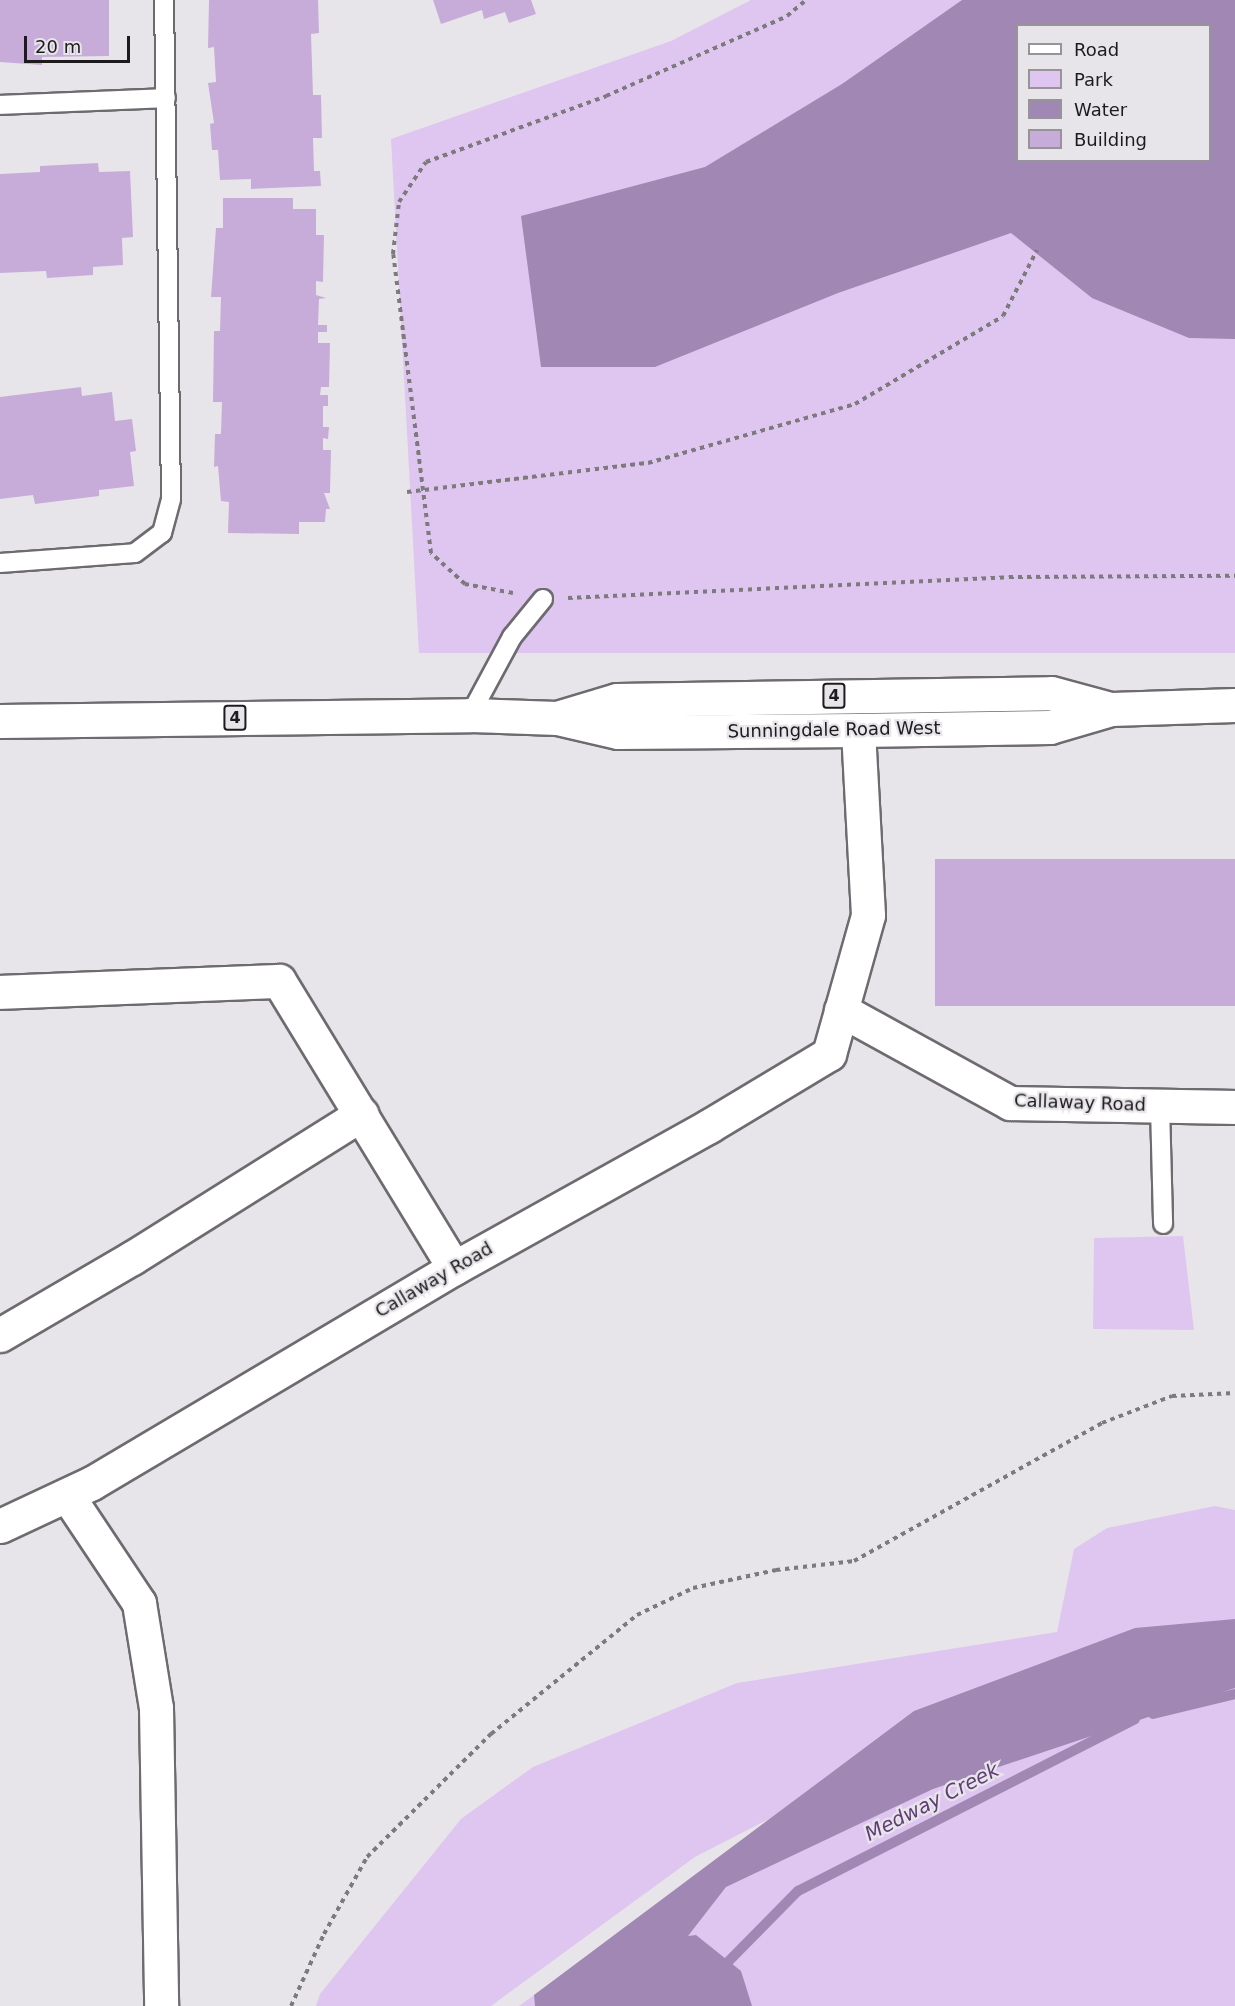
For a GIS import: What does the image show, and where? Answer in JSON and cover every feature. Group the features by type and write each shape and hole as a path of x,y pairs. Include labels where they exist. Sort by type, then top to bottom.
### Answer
{"street":[{"name":"Sunningdale Road West","path":"557,718 617,700 1051,693 1111,709"},
{"name":"Sunningdale Road West","path":"0,721 470,715 557,718 618,732 858,730 1050,727 1111,709 1235,705"},
{"name":"Callaway Road","path":"0,1526 66,1496 454,1268 709,1126 829,1054 868,915 858,730"},
{"path":"0,992 279,981 454,1268"},
{"name":"Callaway Road","path":"841,1010 1010,1103 1235,1107"},
{"path":"0,1335 132,1258 362,1114"},
{"path":"66,1496 139,1603 156,1708 161,2006"}],"lane":[{"path":"0,563 135,553 162,533 171,499 165,0"},
{"path":"0,105 166,98"},
{"path":"470,715 512,637 543,599"},
{"path":"1160,1106 1162,1224"}],"path":[{"path":"806,0 788,16 606,96 426,162 399,202 393,254 431,553 465,584 543,599 1009,577 1235,576"},
{"path":"407,492 648,463 855,404 1003,316 1037,250"},
{"path":"291,2006 366,1857 491,1734 637,1615 693,1588 776,1570 854,1560 1102,1423 1172,1396 1235,1393"}],"green space":[{"path":"751,0 1235,0 1235,653 419,653 391,139 671,41"},
{"path":"1183,1236 1194,1330 1093,1329 1094,1238"},
{"path":"1215,1506 1235,1510 1235,1641 980,1720 761,1823 695,1857 491,2006 316,2006 320,1994 461,1819 533,1767 737,1683 1057,1632 1074,1549 1107,1528"},
{"path":"1235,1656 1235,2006 519,2006 721,1859"}],"water":[{"path":"962,0 1235,0 1235,339 1189,338 1092,298 1011,233 838,293 655,367 541,367 521,216 705,167 842,84"},
{"path":"1235,1619 1235,1688 933,1789 726,1887 688,1936 696,1935 741,1971 752,2006 535,2006 534,1995 914,1711 1135,1628"}],"building":[{"path":"0,0 109,0 109,56 42,57 42,65 0,62"},
{"path":"209,0 318,0 319,33 311,34 313,95 321,95 322,138 313,138 314,171 320,171 321,186 251,189 251,179 220,180 218,150 212,150 210,124 214,123 208,83 216,82 214,47 208,48"},
{"path":"433,0 531,0 536,14 509,23 505,12 484,19 482,10 441,24"},
{"path":"98,163 99,172 130,171 133,237 122,238 123,265 93,267 93,275 47,278 46,271 0,273 0,174 40,172 40,166"},
{"path":"223,198 293,198 293,209 316,209 316,235 324,235 323,282 316,281 316,295 326,298 319,299 318,325 327,325 327,332 318,332 318,343 330,343 329,387 321,387 320,395 328,395 328,406 323,406 323,427 329,427 328,439 323,438 323,450 331,450 330,493 324,493 330,509 326,509 325,522 299,522 299,534 228,533 229,502 221,501 218,466 214,467 215,434 221,434 222,402 213,402 214,331 220,331 221,297 211,297 216,228 223,228"},
{"path":"81,387 82,396 112,392 115,421 132,419 136,451 130,452 134,486 99,490 99,496 35,504 33,495 0,499 0,397"},
{"path":"935,859 1235,859 1235,1006 935,1006"}],"waterway":[{"name":"Medway Creek","path":"1153,1714 1235,1694"},
{"name":"Medway Creek","path":"718,1972 798,1891 1135,1719"}]}
